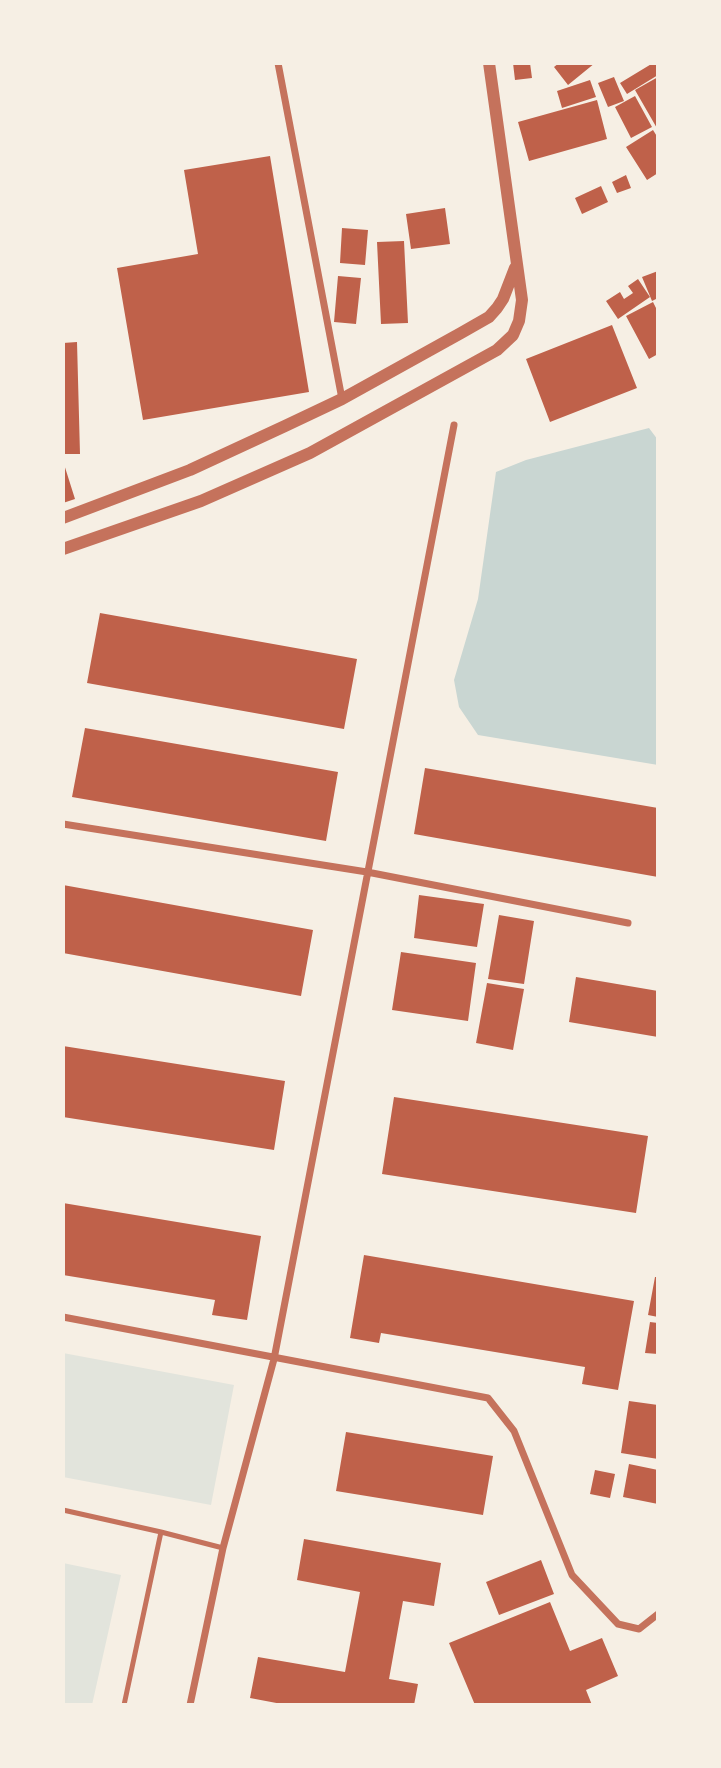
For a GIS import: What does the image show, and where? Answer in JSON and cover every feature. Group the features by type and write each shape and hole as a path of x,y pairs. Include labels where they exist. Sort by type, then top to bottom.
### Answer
{"street":[{"path":"278,63 342,398"},
{"path":"63,550 201,501 310,453 497,350 513,335 519,321 522,300 489,63"},
{"path":"63,518 190,470 342,398 489,317 503,299 516,265"},
{"path":"190,1705 223,1548 274,1359 454,425"},
{"path":"63,824 367,872 628,923"},
{"path":"63,1317 488,1398 514,1431 572,1575 618,1624 639,1629 658,1614"}],"lane":[{"path":"63,1510 223,1548"},
{"path":"124,1705 160,1532"}],"shaded area":[{"path":"649,428 658,440 658,765 478,735 459,707 454,680 478,599 496,472 526,460"},
{"path":"63,1353 234,1385 211,1505 63,1477"},
{"path":"63,1563 121,1575 92,1705 63,1705"}],"building":[{"path":"513,63 530,63 532,78 515,80"},
{"path":"559,63 595,63 568,85 554,67"},
{"path":"653,63 658,63 658,75 627,94 620,83"},
{"path":"614,77 624,101 608,107 598,83"},
{"path":"658,77 658,130 635,90"},
{"path":"590,80 596,97 562,108 557,91"},
{"path":"635,96 652,127 631,138 615,107"},
{"path":"597,100 607,139 529,161 518,122"},
{"path":"653,130 658,138 658,173 647,180 626,147"},
{"path":"270,156 309,392 143,420 117,268 198,254 184,170"},
{"path":"626,175 631,188 617,193 612,182"},
{"path":"601,186 608,202 582,214 575,198"},
{"path":"445,208 450,244 411,249 406,214"},
{"path":"342,228 368,230 365,265 340,263"},
{"path":"404,241 408,323 381,324 377,242"},
{"path":"658,271 658,298 652,301 642,277"},
{"path":"338,276 361,278 356,324 334,322"},
{"path":"638,279 650,297 618,319 606,301 620,292 624,299 633,293 628,286"},
{"path":"653,302 658,312 658,354 649,359 626,316"},
{"path":"612,325 637,388 550,422 526,359"},
{"path":"77,342 80,454 63,454 63,343"},
{"path":"63,461 75,499 63,503"},
{"path":"100,613 357,659 344,729 87,683"},
{"path":"85,728 338,772 326,841 72,797"},
{"path":"425,768 658,808 658,877 414,834"},
{"path":"63,885 313,930 301,996 63,953"},
{"path":"419,895 484,904 477,947 414,938"},
{"path":"499,915 534,921 524,984 488,979"},
{"path":"401,952 476,963 468,1021 392,1010"},
{"path":"576,977 658,991 658,1037 569,1022"},
{"path":"487,983 524,989 513,1050 476,1043"},
{"path":"63,1046 285,1081 274,1150 63,1117"},
{"path":"394,1097 648,1136 636,1213 382,1174"},
{"path":"63,1203 261,1236 247,1320 212,1315 215,1300 63,1275"},
{"path":"364,1255 634,1301 618,1390 582,1384 585,1367 381,1333 379,1343 350,1338"},
{"path":"655,1277 658,1277 658,1317 648,1315"},
{"path":"650,1322 658,1323 658,1354 645,1353"},
{"path":"629,1401 658,1405 658,1459 621,1453"},
{"path":"346,1432 493,1456 483,1515 336,1491"},
{"path":"629,1464 658,1470 658,1504 623,1497"},
{"path":"595,1470 615,1474 610,1498 590,1494"},
{"path":"304,1539 441,1563 434,1606 403,1601 389,1679 418,1684 414,1705 287,1705 250,1698 258,1657 345,1672 360,1592 297,1580"},
{"path":"541,1560 554,1594 499,1615 486,1582"},
{"path":"550,1602 570,1651 602,1638 618,1676 586,1690 592,1705 475,1705 449,1643"}]}
